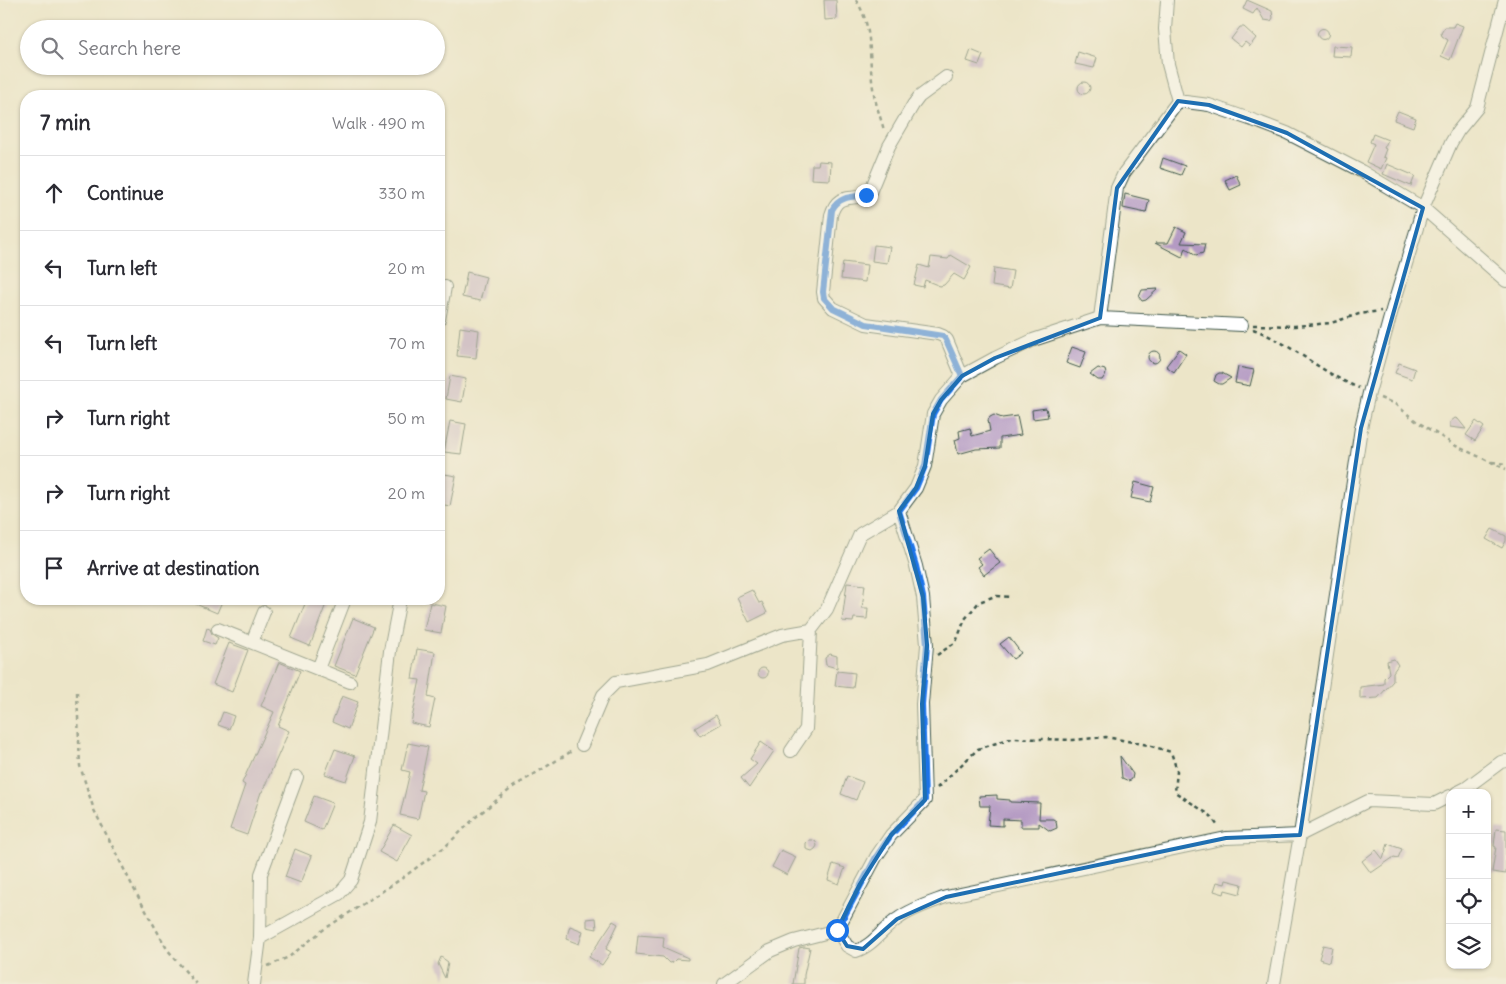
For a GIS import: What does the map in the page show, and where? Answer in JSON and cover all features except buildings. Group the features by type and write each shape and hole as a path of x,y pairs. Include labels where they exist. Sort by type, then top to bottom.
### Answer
{"street":[{"path":"1167,0 1164,30 1168,64 1178,102"},
{"path":"1274,984 1300,835 1361,428 1369,393 1423,208 1451,143 1458,131 1477,108 1505,0"},
{"path":"946,77 919,97 913,105 889,146 870,192 866,195 842,198 832,210 823,292 824,298 833,308 866,324 943,336 962,376"},
{"path":"1178,102 1209,105 1235,113 1287,133 1360,171 1423,208 1506,282"},
{"path":"1100,318 1117,188 1124,173 1178,102"},
{"path":"791,751 803,735 808,718 811,630 827,609 860,534 899,511 916,488 925,466 933,414 941,400 962,376 1033,340 1100,318 1242,325"},
{"path":"724,984 770,951 794,941 837,930 876,857 891,835 925,800 922,704 927,645 923,597 916,566 899,511"},
{"path":"318,669 344,605"},
{"path":"260,938 339,894 351,880 370,822 391,642 399,605"},
{"path":"252,642 264,612"},
{"path":"218,629 350,682"},
{"path":"582,745 603,695 616,682 708,665 782,636 811,630"},
{"path":"1464,789 1506,761"},
{"path":"254,978 260,938 261,874 297,777"},
{"path":"837,930 847,946 856,950 864,949 897,919 913,909 946,897 1226,838 1300,835 1368,801 1434,804 1446,798"}],"path":[{"path":"856,0 863,11 870,37 869,56 873,88 889,146"},
{"path":"1242,325 1295,326 1331,323 1359,314 1392,310"},
{"path":"1242,325 1266,334 1290,347 1341,381 1395,404 1416,421 1456,446 1506,470"},
{"path":"1488,462 1506,464"},
{"path":"926,660 943,652 956,642 965,619 979,602 995,596 1011,597"},
{"path":"77,692 80,766 94,810 167,949 196,984"},
{"path":"925,800 951,773 978,750 986,746 1012,738 1073,740 1106,738 1148,745 1170,752 1177,771 1175,792 1211,816 1226,838"},
{"path":"254,978 289,957 323,930 401,879 446,846 477,816 513,787 582,745"}],"highlighted area":[{"path":"1178,101 1209,105 1287,133 1423,208 1361,428 1300,835 1226,838 946,897 897,919 863,949 847,946 837,930 860,884 891,835 925,800 922,704 927,645 923,597 899,511 916,488 925,466 933,414 941,400 962,376 995,358 1100,318 1117,188"}],"route":[{"path":"837,930 876,857 891,835 925,800 922,704 927,645 923,597 916,566 899,511 916,488 925,466 933,414 941,400 962,376 943,336 866,324 833,308 824,298 823,292 832,210 842,198 866,195"}]}
